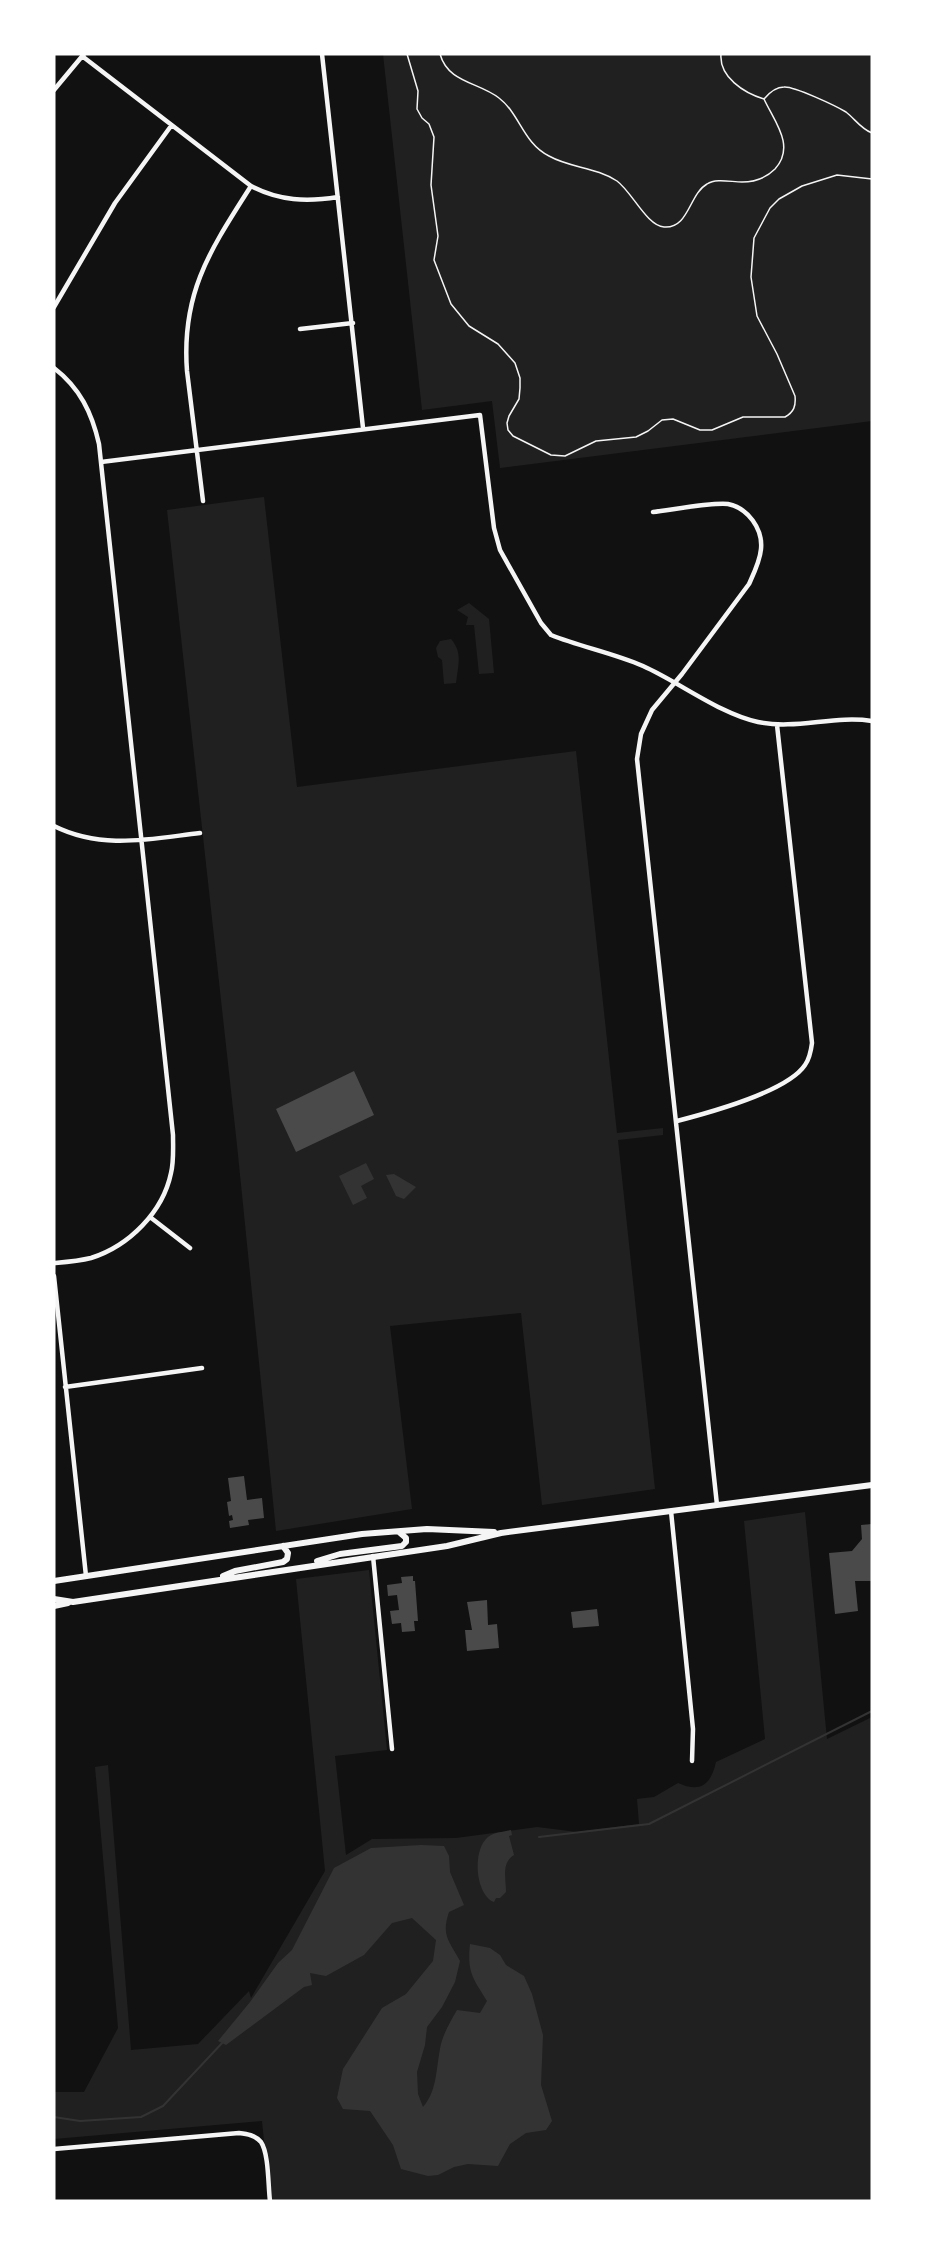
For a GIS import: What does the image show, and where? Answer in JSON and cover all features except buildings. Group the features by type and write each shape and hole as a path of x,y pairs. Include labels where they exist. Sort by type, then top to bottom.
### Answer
{"main road":[{"path":"54,1606 309,1565 447,1546 501,1533 872,1485"},
{"path":"54,1580 396,1531 445,1529 501,1533"},
{"path":"309,1565 340,1554 402,1546 406,1538 396,1531"},
{"path":"212,1580 235,1570 283,1562 287,1559 288,1553 283,1546"},
{"path":"54,1599 73,1602"}],"street":[{"path":"322,54 363,428"},
{"path":"54,90 83,55 171,126 251,186 267,193 296,200 338,197"},
{"path":"54,307 115,203 171,126"},
{"path":"203,501 186,352 193,297 208,255 251,186"},
{"path":"300,329 353,323"},
{"path":"54,368 70,383 90,411 99,444 173,1135 171,1171 166,1190 150,1217 133,1235 112,1249 91,1258 54,1263"},
{"path":"101,462 480,415 497,540 504,560 546,630 559,638 642,666 737,715 777,725 849,720 872,721"},
{"path":"653,512 726,504 738,507 750,516 761,537 757,568 749,584 676,682 652,710 637,747 717,1505"},
{"path":"677,1121 712,1112 784,1083 804,1066 810,1055 812,1043 777,725"},
{"path":"54,826 69,833 106,842 200,833"},
{"path":"150,1217 190,1248"},
{"path":"54,1276 86,1576"},
{"path":"65,1387 202,1368"},
{"path":"671,1511 693,1729 692,1761"},
{"path":"373,1556 392,1749"},
{"path":"54,2150 239,2133 250,2134 262,2143 270,2201"}],"path":[{"path":"407,54 418,92 417,109 429,124 434,137 431,185 438,236 434,260 451,303 469,326 498,344 515,363 520,378 519,399 509,416 508,430 513,436 551,455 565,456 596,441 636,436 648,431 662,420 673,419 700,430 712,430 743,417 790,415 794,407 795,396 755,309 750,277 754,238 770,208 779,199 802,186 837,175 872,179"},
{"path":"440,54 445,66 453,74 501,100 540,151 559,161 612,178 630,193 651,222 665,227 674,226 682,220 697,193 708,183 758,180 768,176 778,165 783,154 784,142 780,129 764,99 748,93 728,76 722,66 720,54"},
{"path":"764,99 777,88 794,88 845,112 861,127 872,133"}],"shaded area":[{"path":"383,54 872,54 872,421 500,468 492,401 422,410"},
{"path":"264,497 297,787 576,751 617,1133 663,1128 663,1135 618,1140 655,1489 542,1505 521,1313 390,1326 412,1509 276,1531 237,1145 167,510"},
{"path":"469,603 489,619 494,673 479,674 474,625 466,625 468,617 457,610"},
{"path":"451,639 458,654 456,683 444,684 442,660 438,657 436,648 440,641"},
{"path":"366,1163 374,1179 361,1186 367,1198 353,1205 339,1176"},
{"path":"394,1174 416,1187 404,1199 396,1196 386,1175"},
{"path":"805,1512 827,1739 872,1717 872,2201 270,2201 262,2121 54,2139 54,2092 84,2092 118,2028 95,1767 108,1765 131,2050 198,2044 249,1991 251,1998 325,1871 296,1579 369,1570 387,1750 335,1756 346,1855 372,1839 456,1838 537,1827 577,1832 639,1824 637,1799 654,1797 678,1783 693,1787 703,1785 711,1776 716,1762 765,1739 744,1521"},
{"path":"511,1830 512,1835 509,1836 514,1855 507,1862 506,1892 494,1902 483,1890 480,1881 478,1861 480,1852 483,1843 490,1835"},
{"path":"444,1846 449,1856 450,1872 464,1905 449,1912 447,1920 447,1938 460,1961 455,1982 442,2007 427,2027 425,2045 417,2072 418,2094 423,2107 431,2094 443,2039 457,2010 480,2013 487,2001 470,1969 470,1944 490,1948 500,1955 506,1965 524,1976 532,1994 543,2035 541,2085 552,2121 546,2130 526,2133 510,2144 498,2166 468,2164 454,2167 438,2175 428,2176 401,2169 393,2145 370,2111 343,2109 337,2098 343,2069 382,2008 406,1994 433,1961 436,1940 412,1918 392,1923 364,1955 326,1976 310,1973 312,1985 304,1987 226,2045 218,2041 278,1963 292,1950 334,1868 371,1848"}],"waterway":[{"path":"539,1837 649,1824 872,1711"},
{"path":"54,2117 80,2121 141,2117 163,2106 224,2041"}]}
